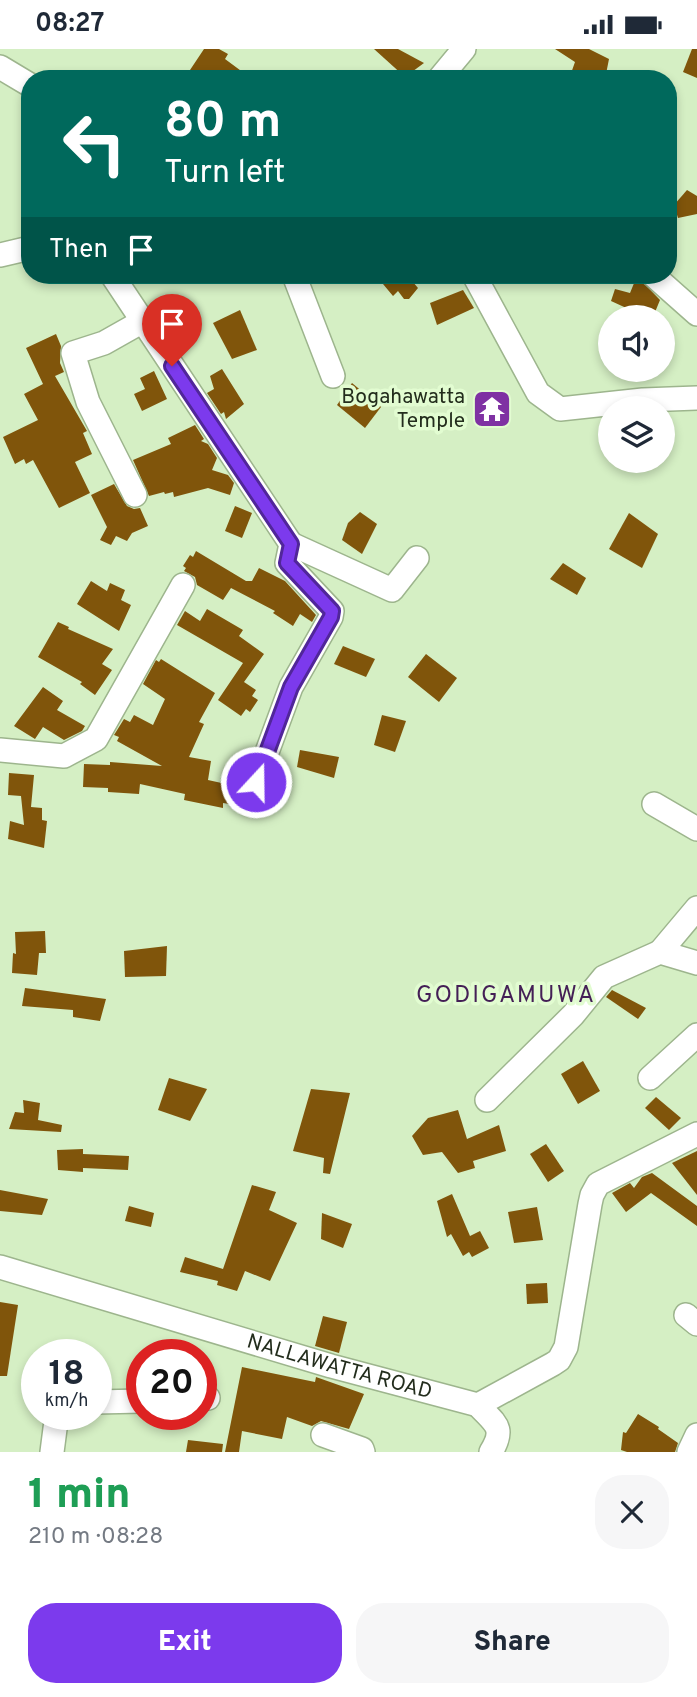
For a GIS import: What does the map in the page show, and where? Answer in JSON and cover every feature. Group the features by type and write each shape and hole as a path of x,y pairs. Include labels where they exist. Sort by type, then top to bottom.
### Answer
{"street":[{"path":"9,49 0,65 21,79"},
{"path":"446,70 464,49"},
{"path":"0,255 21,250"},
{"path":"118,284 291,544 392,590 417,558"},
{"path":"297,284 333,376"},
{"path":"479,284 538,393 560,409 643,400 697,398"},
{"path":"663,284 697,314"},
{"path":"135,495 89,402 73,353 104,343 143,321"},
{"path":"256,782 291,687 332,611 287,563 291,544"},
{"path":"0,751 64,756 96,739 183,585"},
{"path":"654,804 697,829"},
{"path":"486,1100 573,1015 604,977 660,953 697,908"},
{"path":"660,953 697,963"},
{"path":"650,1078 697,1035"},
{"path":"491,1452 500,1439 499,1429 478,1405 553,1364 566,1347 594,1189 598,1184 697,1134"},
{"name":"NALLAWATTA ROAD","path":"0,1267 331,1366 478,1405"},
{"path":"52,1452 55,1430"},
{"path":"323,1435 362,1449 363,1452"},
{"path":"689,1452 697,1435"}],"building":[{"path":"204,49 219,49 228,54 225,59 240,70 190,70"},
{"path":"374,49 398,49 424,63 414,70 397,70"},
{"path":"555,49 589,49 609,59 607,70 572,70 575,62"},
{"path":"692,49 697,49 697,78 683,72"},
{"path":"687,190 697,196 697,214 678,218 677,202"},
{"path":"383,284 415,284 418,288 409,299 404,299 398,291 393,296"},
{"path":"634,284 645,284 660,300 658,305 620,305 611,301 615,289 630,293"},
{"path":"463,290 474,308 437,325 430,303"},
{"path":"240,310 257,350 232,359 213,323"},
{"path":"56,334 61,346 60,363 64,372 55,376 87,431 83,433 92,454 75,462 90,493 59,508 33,460 26,464 24,459 15,464 3,437 38,420 24,394 43,384 26,348"},
{"path":"222,369 244,404 226,419 224,412 221,414 207,393 214,389 210,376"},
{"path":"154,371 167,399 142,411 134,394 145,389 140,378"},
{"path":"352,383 381,407 365,428 337,405"},
{"path":"195,425 204,439 201,441 208,444 217,458 212,470 228,475 234,483 230,495 208,488 174,497 173,492 149,496 133,460 171,444 168,438"},
{"path":"114,484 127,506 140,508 148,526 132,533 127,541 116,536 111,545 100,540 107,527 91,495"},
{"path":"235,506 252,513 242,538 225,531"},
{"path":"360,512 377,524 362,554 342,540 348,523"},
{"path":"629,513 658,534 642,568 609,549"},
{"path":"196,551 246,581 252,581 259,568 285,581 316,615 312,622 300,614 293,626 273,613 275,611 231,588 223,600 197,585 195,577 184,571 186,568 183,566"},
{"path":"563,563 586,578 577,595 550,579"},
{"path":"91,581 107,591 110,583 125,590 121,600 131,605 119,631 77,604"},
{"path":"207,609 243,630 239,636 264,654 244,682 256,690 252,696 258,700 250,712 246,709 241,716 218,700 243,663 177,625 185,611 200,621"},
{"path":"58,622 113,649 102,664 112,670 95,695 80,684 82,682 38,657"},
{"path":"343,646 375,659 366,677 334,664"},
{"path":"426,654 457,678 439,702 408,677"},
{"path":"161,659 215,693 199,722 204,724 189,757 211,761 208,780 244,788 256,796 255,808 223,803 223,808 184,800 185,794 140,784 139,794 108,792 108,788 83,787 84,764 110,765 110,762 162,766 117,741 119,737 114,735 124,719 130,722 134,715 153,725 165,699 143,684 156,660 159,662"},
{"path":"43,687 63,701 57,710 85,726 82,731 64,740 43,727 35,739 14,726"},
{"path":"382,715 406,721 395,752 374,745"},
{"path":"300,750 339,757 334,778 297,767"},
{"path":"9,773 34,775 31,807 42,808 42,820 47,821 44,848 8,839 10,821 24,825 21,796 8,795"},
{"path":"45,931 46,953 39,953 37,975 12,973 13,953 16,954 15,932"},
{"path":"167,946 166,976 125,977 124,951"},
{"path":"25,988 106,999 100,1021 73,1017 73,1010 22,1006"},
{"path":"612,990 646,1008 638,1019 606,997"},
{"path":"583,1061 600,1091 578,1104 561,1074"},
{"path":"169,1078 207,1089 190,1121 158,1110"},
{"path":"311,1089 350,1093 330,1174 323,1173 324,1158 293,1151"},
{"path":"656,1097 681,1118 669,1130 645,1108"},
{"path":"23,1100 40,1103 38,1120 62,1125 61,1132 9,1129 15,1112 24,1113"},
{"path":"458,1110 467,1139 499,1125 506,1151 473,1161 475,1168 458,1173 442,1152 423,1155 412,1136 428,1118"},
{"path":"546,1144 564,1171 548,1182 530,1154"},
{"path":"83,1149 83,1154 129,1156 128,1170 58,1170 57,1150"},
{"path":"697,1151 697,1195 672,1163"},
{"path":"652,1173 697,1206 697,1226 651,1193 626,1212 612,1193 630,1183 634,1188 642,1177"},
{"path":"252,1185 276,1192 269,1210 297,1223 270,1281 245,1271 237,1291 217,1285 218,1281 180,1272 185,1257 223,1269"},
{"path":"0,1190 48,1199 42,1215 0,1211"},
{"path":"452,1194 470,1236 480,1231 489,1248 472,1257 469,1252 463,1256 451,1234 447,1237 437,1201"},
{"path":"129,1206 154,1213 151,1227 125,1221"},
{"path":"537,1207 543,1240 514,1243 508,1212"},
{"path":"322,1213 352,1224 343,1248 321,1239"},
{"path":"547,1283 548,1303 527,1304 526,1284"},
{"path":"0,1302 18,1305 7,1376 0,1376"},
{"path":"323,1316 347,1322 339,1353 315,1346"},
{"path":"242,1367 315,1382 316,1377 364,1394 349,1429 321,1421 312,1426 287,1417 282,1439 242,1431 239,1452 225,1452"},
{"path":"638,1414 678,1443 675,1452 621,1450 623,1432 626,1433"},
{"path":"188,1440 223,1444 222,1452 186,1452"}],"place":[{"name":"Bogahawatta Temple","path":"492,409"}],"district":[{"name":"GODIGAMUWA","path":"506,996"}],"route":[{"path":"172,366 291,544 287,563 332,611 291,687 256,782"}]}
